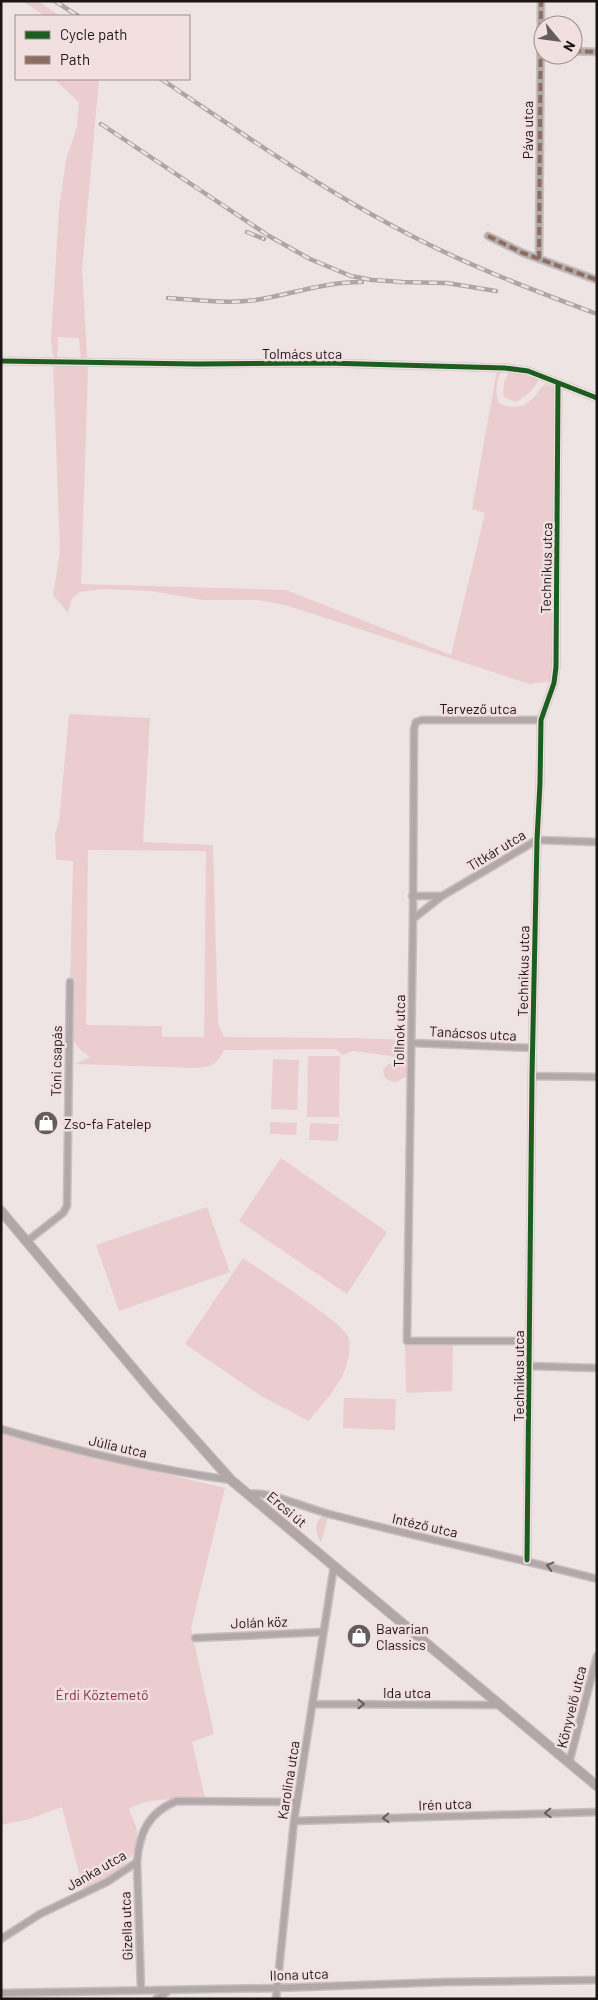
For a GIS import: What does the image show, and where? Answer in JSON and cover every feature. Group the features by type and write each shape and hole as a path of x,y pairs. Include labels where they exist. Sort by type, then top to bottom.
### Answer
{"main road":[{"name":"Ercsi út","path":"1,1211 157,1397 231,1480 597,1786"}],"street":[{"name":"Páva utca","path":"542,1 542,15"},
{"path":"583,51 597,52"},
{"name":"Páva utca","path":"539,259 542,65"},
{"path":"488,236 539,259 597,280"},
{"name":"Tolmács utca","path":"1,361 197,364 326,363 505,368 528,371 597,398"},
{"name":"Technikus utca","path":"527,1560 532,1076 537,840 541,720 554,682 556,668 558,384"},
{"name":"Tervező utca","path":"416,722 422,720 541,720"},
{"name":"Tollnok utca","path":"416,722 414,730 412,1043 407,1341 529,1341"},
{"name":"Titkár utca","path":"413,919 442,896 537,840 597,842"},
{"path":"412,896 442,896"},
{"name":"Tóni csapás","path":"26,1242 63,1213 66,1206 70,982"},
{"name":"Tanácsos utca","path":"412,1043 533,1048"},
{"path":"532,1076 597,1077"},
{"path":"529,1366 597,1368"},
{"name":"Júlia utca","path":"1,1428 102,1455 173,1471 231,1480"},
{"name":"Intéző utca","path":"248,1494 266,1494 317,1511 400,1532 527,1560 597,1579"},
{"name":"Karolina utca","path":"276,1999 294,1821 334,1566"},
{"name":"Jolán köz","path":"195,1638 323,1632"},
{"name":"Könyvelő utca","path":"569,1763 597,1656"},
{"name":"Ida utca","path":"312,1704 502,1705"},
{"name":"Janka utca","path":"1,1940 40,1914 107,1882 137,1862 141,1834 149,1821 165,1806 177,1801 297,1802"},
{"name":"Irén utca","path":"294,1821 597,1812"},
{"name":"Gizella utca","path":"137,1862 141,1989"},
{"name":"Ilona utca","path":"1,1993 597,1980"},
{"path":"156,1999 172,1989"}],"green space":[{"path":"22,1 38,1 59,15 43,15"},
{"path":"55,80 99,80 82,270 88,372 81,584 286,590 451,655 485,513 472,509 497,370 500,370 497,395 499,403 509,407 518,407 527,403 546,384 555,388 554,667 552,681 530,684 285,605 258,600 203,600 151,591 103,589 80,592 72,598 68,613 53,595 60,553 54,362 51,341 59,209 66,160 77,127 79,102","holes":["58,337 79,338 81,362 57,362"]},
{"path":"510,371 538,379 538,382 529,393 516,402 505,398 503,395 504,381"},
{"path":"69,714 150,718 143,842 213,845 218,1023 224,1037 408,1040 408,1077 396,1082 385,1078 383,1071 386,1066 393,1062 394,1057 353,1051 343,1055 335,1049 224,1050 219,1059 213,1064 196,1068 75,1064 90,1057 76,1045 69,1029 73,861 56,860 55,834 59,821","holes":["88,850 206,851 204,1037 162,1037 162,1026 86,1025"]},
{"path":"308,1056 340,1056 339,1117 307,1117"},
{"path":"273,1059 299,1060 297,1110 271,1109"},
{"path":"270,1122 297,1123 296,1135 270,1134"},
{"path":"310,1123 339,1124 338,1141 309,1140"},
{"path":"281,1158 387,1232 347,1294 239,1221"},
{"path":"207,1207 230,1272 119,1311 96,1245"},
{"path":"243,1258 317,1308 348,1336 348,1360 341,1379 309,1421 261,1396 185,1344"},
{"path":"405,1342 453,1343 452,1391 406,1393"},
{"path":"344,1398 396,1399 395,1430 343,1428"},
{"name":"Érdi Köztemető","path":"1,1431 82,1454 225,1488 191,1628 214,1734 192,1742 205,1798 145,1802 129,1809 137,1831 137,1842 134,1852 121,1868 84,1892 62,1807 29,1819 1,1825"},
{"path":"322,1516 328,1518 321,1542 316,1529"}],"railway":[{"path":"55,1 76,15"},
{"path":"163,80 283,160 376,217 431,246 478,267 597,314"},
{"path":"101,124 269,236 310,259 351,276 372,280 403,282"},
{"path":"247,232 264,239"},
{"path":"168,298 234,302 269,298 322,286 362,282"},
{"path":"397,282 447,283 496,291"}],"marked path":[{"path":"539,259 541,1"},
{"path":"583,51 597,52"},
{"path":"488,236 523,253 597,280"}],"cycle path":[{"path":"1,361 197,364 327,363 505,368 528,371 597,398"},
{"path":"527,1560 532,1076 537,840 541,720 554,683 556,667 558,384"}],"place":[{"name":"Zso-fa Fatelep","path":"46,1123"},
{"name":"Bavarian Classics","path":"359,1636"}]}
